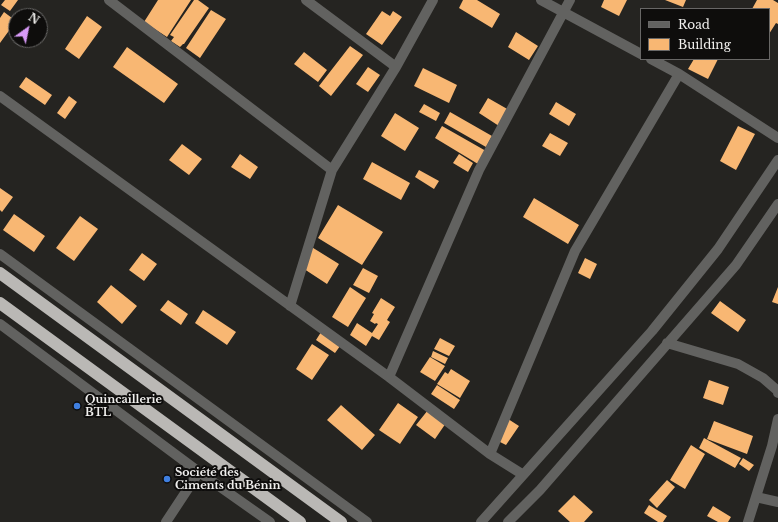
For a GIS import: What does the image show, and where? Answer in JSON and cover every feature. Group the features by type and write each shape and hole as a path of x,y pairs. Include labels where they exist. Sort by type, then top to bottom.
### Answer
{"highway":[{"path":"0,273 342,522"},
{"path":"0,303 300,522"}],"street":[{"path":"109,0 332,170"},
{"path":"306,0 396,67"},
{"path":"290,306 332,170 396,67 433,0"},
{"path":"541,0 640,53"},
{"path":"389,377 479,170 570,0"},
{"path":"653,60 680,74 778,138"},
{"path":"490,454 575,251 680,74"},
{"path":"0,96 389,377 490,454 522,474"},
{"path":"481,522 661,319 718,249 778,160"},
{"path":"508,522 540,490 736,265 778,204"},
{"path":"0,254 367,522"},
{"path":"0,324 199,472 270,522"},
{"path":"667,343 738,364 763,378 778,391 778,393"},
{"path":"748,522 772,446 778,419"},
{"path":"166,522 199,472"},
{"path":"756,497 778,502"}],"building":[{"path":"5,0 18,0 12,8 8,8 8,10 1,5"},
{"path":"158,0 191,0 167,37 144,22"},
{"path":"194,0 198,0 209,8 184,44 180,47 171,41 174,37 170,35"},
{"path":"463,0 477,0 500,14 492,28 459,8"},
{"path":"604,0 627,0 619,16 601,7"},
{"path":"665,0 686,0 683,7"},
{"path":"757,0 773,0 778,3 778,24 776,23 770,32 770,8 753,8"},
{"path":"211,10 226,19 200,58 186,48"},
{"path":"382,11 390,16 393,11 402,17 382,45 366,34"},
{"path":"4,12 8,15 8,32 0,43 0,18"},
{"path":"87,16 102,27 79,59 65,49"},
{"path":"516,32 538,46 529,60 508,47"},
{"path":"350,46 363,55 331,96 319,86"},
{"path":"127,47 178,84 164,103 113,67"},
{"path":"304,52 327,70 318,82 294,64"},
{"path":"693,60 718,60 708,79 688,69"},
{"path":"368,67 380,75 368,92 356,84"},
{"path":"423,68 457,85 449,103 414,86"},
{"path":"26,77 52,95 45,105 19,87"},
{"path":"69,96 77,102 65,119 57,113"},
{"path":"488,98 509,110 499,126 479,113"},
{"path":"556,102 576,114 569,126 549,114"},
{"path":"424,104 440,113 436,121 419,112"},
{"path":"450,112 492,136 486,147 444,123"},
{"path":"395,113 419,128 405,151 381,136"},
{"path":"442,126 486,151 478,164 435,138"},
{"path":"738,126 755,134 736,170 720,161"},
{"path":"550,133 568,143 560,156 542,146"},
{"path":"182,144 202,159 189,175 169,160"},
{"path":"240,154 258,167 250,179 231,167"},
{"path":"459,154 473,163 468,172 453,163"},
{"path":"372,162 410,183 401,200 363,179"},
{"path":"419,170 439,181 434,189 415,177"},
{"path":"0,188 13,197 2,212 0,210"},
{"path":"534,198 579,225 568,244 523,217"},
{"path":"338,205 383,232 362,265 318,238"},
{"path":"14,214 45,236 34,252 3,230"},
{"path":"80,216 98,229 74,261 56,248"},
{"path":"310,246 339,264 327,284 298,265"},
{"path":"142,253 157,264 144,281 129,270"},
{"path":"585,258 597,264 590,279 578,273"},
{"path":"363,268 378,276 369,293 353,285"},
{"path":"111,285 137,306 122,324 97,302"},
{"path":"350,287 366,298 348,327 332,317"},
{"path":"778,287 778,304 772,302"},
{"path":"381,298 395,307 387,320 390,322 379,340 372,336 366,346 350,335 357,323 372,333 378,324 370,321 374,314 372,313"},
{"path":"168,300 188,314 181,325 160,310"},
{"path":"720,301 746,320 738,332 711,313"},
{"path":"203,310 236,332 227,345 195,323"},
{"path":"323,329 343,342 335,353 316,340"},
{"path":"440,338 455,346 449,356 434,349"},
{"path":"312,344 329,355 312,380 296,369"},
{"path":"433,351 448,358 445,364 431,357"},
{"path":"430,357 445,366 435,381 420,372"},
{"path":"451,369 470,381 460,398 437,384 445,372 448,374"},
{"path":"709,380 729,387 723,405 703,398"},
{"path":"437,385 460,400 454,409 431,394"},
{"path":"398,403 418,417 400,444 379,430"},
{"path":"341,405 375,435 362,450 327,420"},
{"path":"428,410 446,423 435,439 416,425"},
{"path":"505,417 519,426 506,445 496,440"},
{"path":"714,421 753,436 747,454 707,439"},
{"path":"704,438 741,458 735,468 699,448"},
{"path":"691,445 705,454 685,489 670,480"},
{"path":"743,458 754,465 749,471 739,464"},
{"path":"667,480 675,487 657,508 649,500"},
{"path":"574,495 593,512 584,522 570,522 558,511"},
{"path":"649,505 667,516 663,522 658,522 644,513"},
{"path":"713,506 731,517 728,522 718,522 707,516"}],"place":[{"name":"Quincaillerie BTL","path":"77,406"},
{"name":"Société des Ciments du Bénin","path":"167,479"}]}
